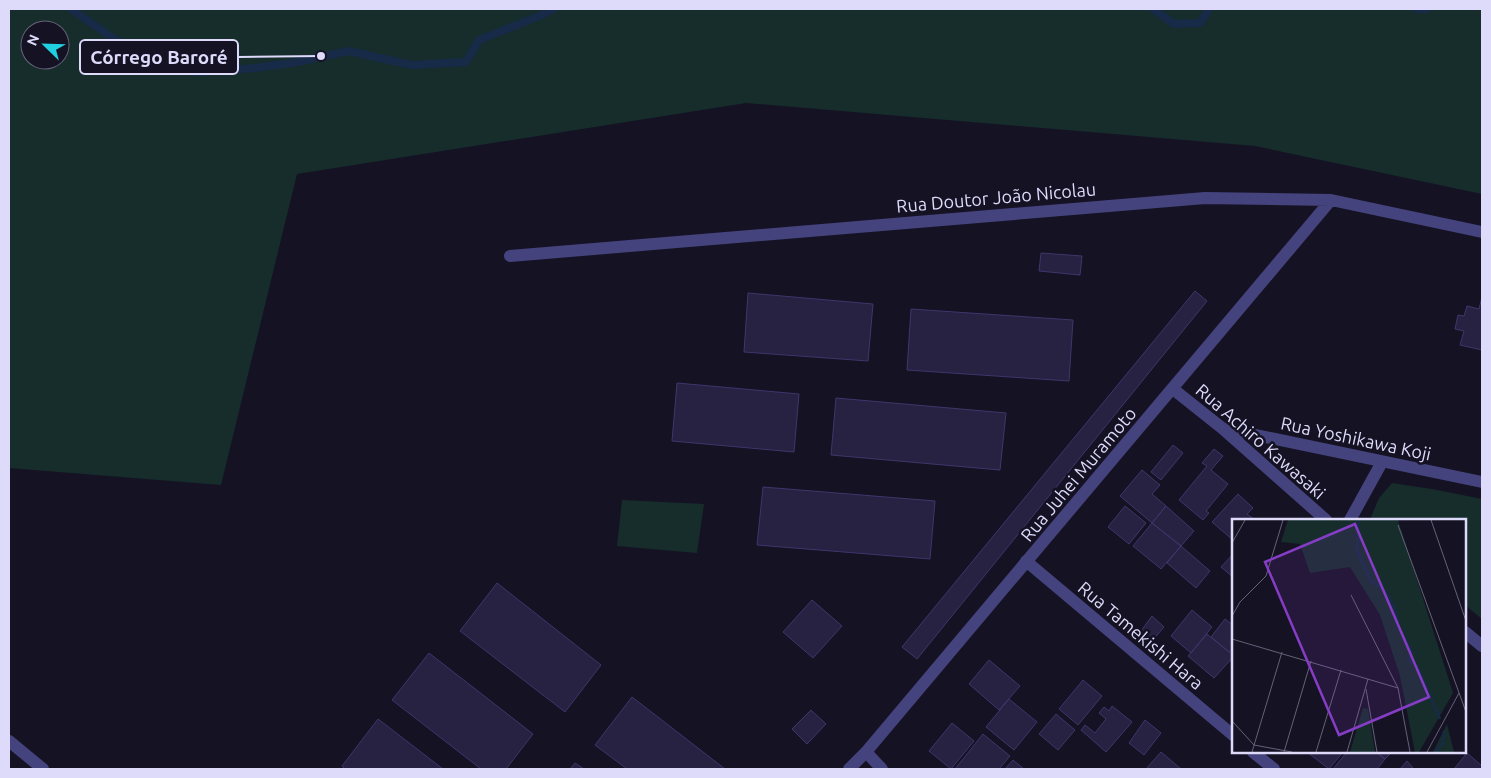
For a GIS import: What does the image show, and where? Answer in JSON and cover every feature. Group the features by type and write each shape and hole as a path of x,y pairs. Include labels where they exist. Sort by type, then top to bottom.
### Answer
{"street":[{"name":"Rua Doutor João Nicolau","path":"510,256 1205,198 1331,200 1482,232"},
{"name":"Rua Juhei Muramoto","path":"849,769 866,752 1331,200"},
{"name":"Rua Achiro Kawasaki","path":"1173,389 1222,428 1325,519"},
{"name":"Rua Yoshikawa Koji","path":"1222,428 1482,482"},
{"path":"1351,519 1382,462"},
{"name":"Rua Tamekishi Hara","path":"1026,562 1232,734"},
{"path":"1466,633 1482,646"},
{"path":"9,740 43,769"},
{"path":"866,752 882,769"},
{"path":"1254,753 1274,769"}],"green space":[{"path":"9,9 1482,9 1482,194 1255,146 746,103 297,174 221,485 9,468"},
{"path":"1392,483 1482,499 1482,619 1466,606 1466,519 1373,519 1371,517 1379,498"},
{"path":"622,500 704,504 697,553 617,546"}],"building":[{"path":"1041,253 1082,256 1080,275 1039,271"},
{"path":"1195,291 1207,301 917,659 902,647"},
{"path":"748,293 873,304 868,361 744,352"},
{"path":"1482,297 1482,350 1460,345 1464,331 1455,329 1458,315 1464,316 1467,306 1479,309"},
{"path":"911,309 1073,320 1069,381 907,370"},
{"path":"677,383 799,394 794,452 672,441"},
{"path":"836,398 1006,413 1000,470 831,455"},
{"path":"1173,445 1183,453 1161,480 1151,472"},
{"path":"1214,449 1223,456 1211,470 1228,484 1206,511 1209,513 1203,520 1179,500 1207,466 1202,463"},
{"path":"1142,470 1160,485 1152,494 1166,506 1152,523 1120,496"},
{"path":"763,487 935,501 930,559 757,545"},
{"path":"1238,494 1253,508 1247,514 1254,519 1232,519 1232,539 1212,522"},
{"path":"1125,506 1146,523 1129,544 1108,527"},
{"path":"1166,506 1194,531 1181,546 1152,523"},
{"path":"1152,523 1181,546 1161,569 1133,546"},
{"path":"1181,546 1210,571 1196,588 1167,563"},
{"path":"1232,555 1232,576 1221,567"},
{"path":"497,583 601,665 565,712 460,631"},
{"path":"812,600 842,626 813,658 783,632"},
{"path":"1192,610 1212,627 1191,653 1171,636"},
{"path":"1152,616 1164,627 1152,641 1141,631"},
{"path":"1225,619 1232,624 1232,649 1229,652 1211,637"},
{"path":"1207,634 1232,654 1232,658 1214,678 1188,656"},
{"path":"429,653 533,734 506,769 481,769 392,700"},
{"path":"989,660 1020,686 999,710 969,684"},
{"path":"1083,680 1102,696 1078,725 1059,709"},
{"path":"632,697 725,769 627,769 595,745"},
{"path":"1009,699 1037,722 1014,750 986,727"},
{"path":"1112,706 1132,722 1106,752 1081,730 1085,725 1095,733 1106,719 1099,713 1104,707 1109,711"},
{"path":"811,710 826,724 807,744 792,729"},
{"path":"1056,714 1075,730 1058,750 1039,734"},
{"path":"378,719 443,769 345,769 342,766"},
{"path":"1145,720 1161,733 1144,755 1129,743"},
{"path":"952,723 974,741 951,769 929,751"},
{"path":"983,734 1010,756 999,769 955,769"},
{"path":"1161,752 1181,769 1146,769"},
{"path":"1308,753 1342,753 1329,769"},
{"path":"1346,753 1377,753 1385,759 1377,769 1333,769"},
{"path":"1377,753 1391,753 1385,759"},
{"path":"1467,753 1482,766 1482,769 1454,769"},
{"path":"1013,760 1024,769 1005,769"},
{"path":"1407,761 1413,768 1400,769"},
{"path":"575,763 584,769 570,769"}],"waterway":[{"path":"71,9 163,70 203,72 292,63 349,51 411,65 466,62 479,40 554,9"},
{"path":"1153,9 1174,24 1200,23 1209,9"},
{"path":"1416,9 1427,9"}],"place":[{"name":"Córrego Baroré","path":"321,56"}]}
